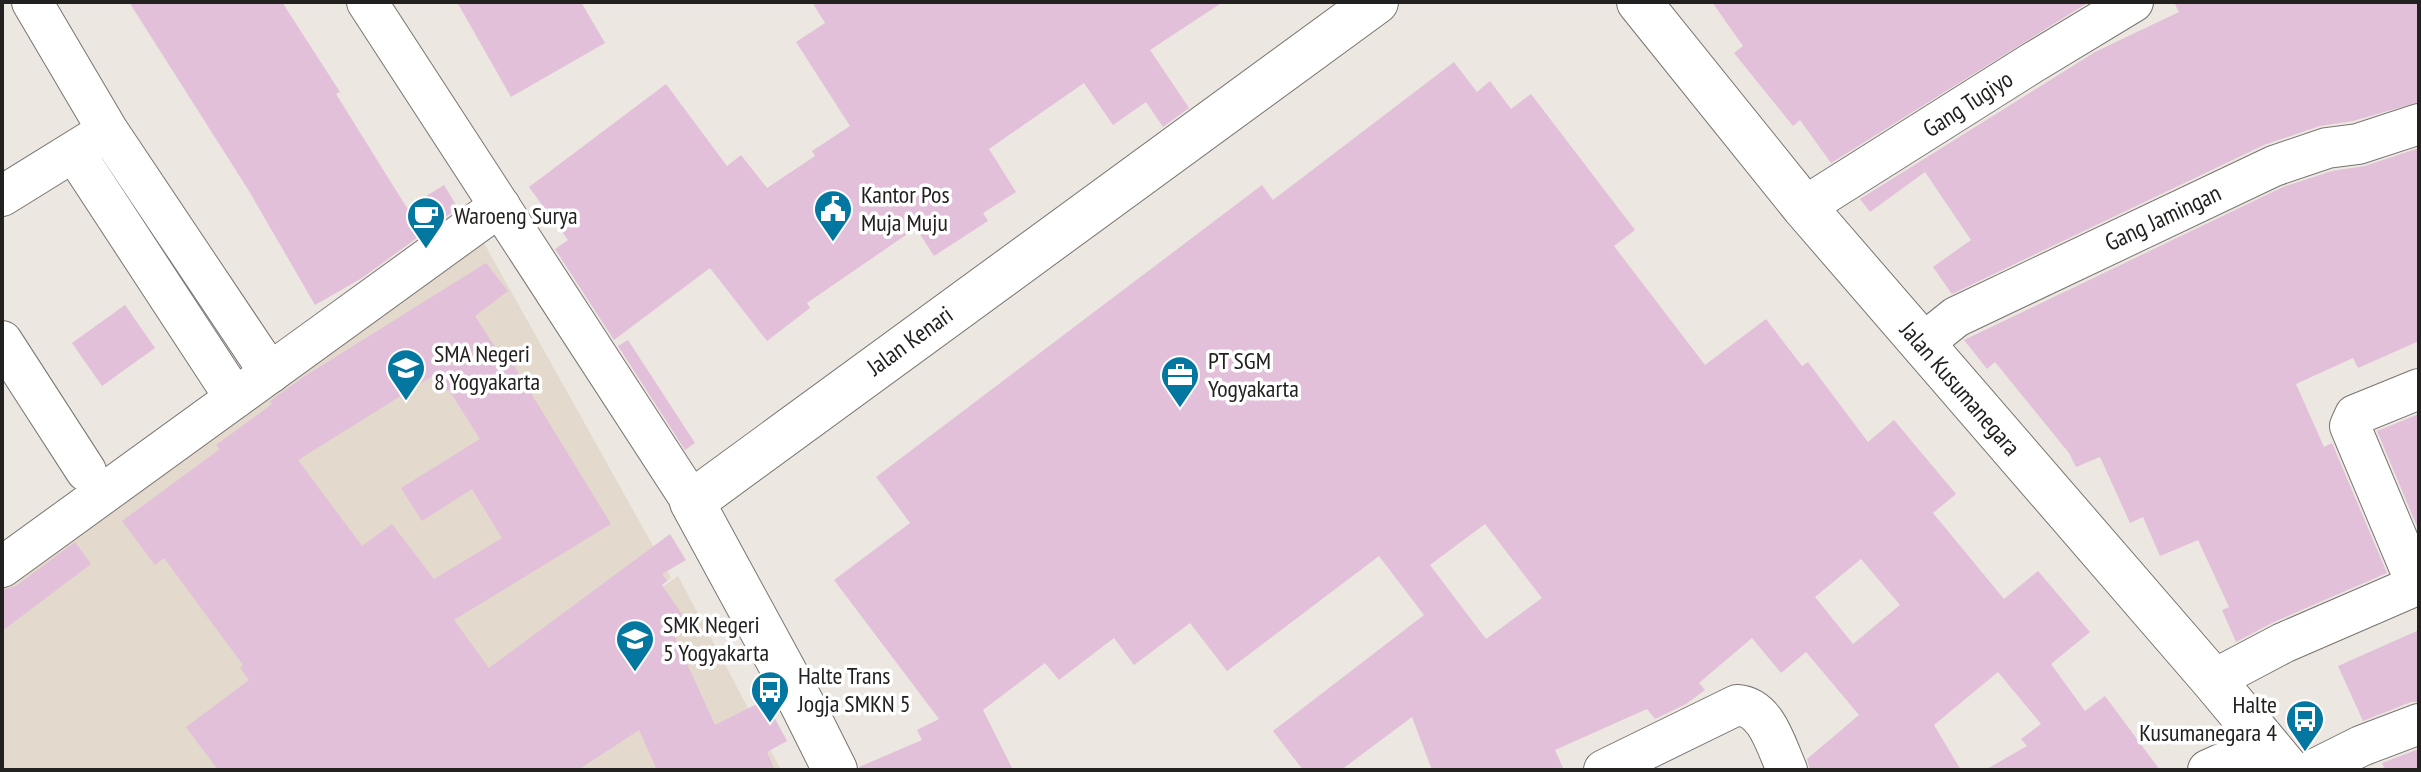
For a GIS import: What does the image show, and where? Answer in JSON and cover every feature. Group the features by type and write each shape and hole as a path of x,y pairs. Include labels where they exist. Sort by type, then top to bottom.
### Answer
{"main road":[{"name":"Jalan Kenari","path":"692,502 1376,2"},
{"name":"Jalan Kusumanegara","path":"1639,2 1804,207 2277,757"},
{"path":"733,576 731,522 736,498 767,446"},
{"path":"692,502 835,770"}],"street":[{"path":"32,2 108,131 270,373"},
{"path":"367,2 692,502"},
{"name":"Gang Tugiyo","path":"1804,207 2133,2"},
{"name":"Gang Jamingan","path":"1921,345 1956,317 2274,166 2327,148 2358,144 2419,124"},
{"path":"2,196 108,131"},
{"path":"74,152 235,398"},
{"path":"2,567 500,206"},
{"path":"2,341 86,471"},
{"path":"2213,680 2283,643 2416,583 2350,426 2355,415 2419,389"},
{"path":"1604,770 1737,705 1746,705 1763,718 1787,770"},
{"path":"2313,770 2361,746 2419,724"},
{"path":"2208,770 2277,757"}],"shaded area":[{"name":"SMA Negeri 8 Yogyakarta","path":"475,227 671,578 399,770 2,770 2,579"},
{"name":"SMK Negeri 5 Yogyakarta","path":"678,576 781,770 403,770"}],"building":[{"path":"129,2 282,2 340,92 336,94 407,208 444,185 458,208 362,278 315,305 249,191"},
{"path":"457,2 581,2 605,43 511,97"},
{"path":"812,2 1223,2 1150,50 1189,108 1163,127 1146,102 1113,125 1084,83 989,149 1016,192 983,213 988,221 934,256 916,228 807,303 810,308 767,341 710,268 614,340 555,249 568,240 529,187 666,84 727,166 741,155 767,188 815,156 812,151 850,126 796,42 825,23"},
{"path":"1712,2 2089,2 1831,163 1800,120 1793,126 1734,53 1743,46"},
{"path":"2174,2 2419,2 2419,102 2353,121 2320,126 2264,145 1952,294 1933,267 1971,240 1925,172 1870,212 1860,199 2095,52 2179,12"},
{"path":"1454,62 1477,92 1490,81 1511,109 1531,94 1635,230 1614,246 1705,365 1766,319 1802,366 1808,362 1868,442 1894,420 1956,494 1933,513 2004,599 2038,571 2090,632 2051,664 2085,711 2105,696 2160,770 1985,770 2027,746 2021,739 2041,724 1998,672 1934,725 1961,770 1810,770 1807,759 1859,715 1806,652 1781,673 1752,638 1699,683 1705,690 1686,704 1655,719 1647,709 1555,750 1564,770 1432,770 1412,717 1341,770 1303,770 1273,731 1424,615 1379,556 1227,671 1190,623 1134,665 1114,638 1059,680 1045,663 983,710 1013,770 860,770 859,767 922,740 917,730 939,719 834,580 910,523 876,477 1262,185 1273,200","holes":["1485,524 1542,598 1486,639 1430,565","1861,559 1900,605 1853,644 1815,597"]},
{"path":"2419,148 2419,341 2358,368 2353,358 2296,384 2324,447 2332,443 2387,573 2236,642 2222,610 2229,607 2198,540 2160,556 2143,517 2130,523 2100,457 2076,467 2069,453 1995,362 1987,369 1964,340 2283,187 2332,171 2365,166"},
{"path":"486,263 508,291 475,316 505,362 510,359 611,524 454,620 489,668 670,534 686,560 662,574 667,581 662,585 688,623 673,633 715,725 765,700 787,741 767,752 775,770 657,770 639,730 578,770 218,770 186,727 249,680 240,668 243,665 164,558 155,565 122,521 220,449 216,445 305,376","holes":["436,374 480,439 401,488 422,521 472,489 502,538 434,579 392,524 362,546 298,460"]},
{"path":"125,305 155,348 102,386 72,343"},
{"path":"628,340 695,443 685,450 618,346"},
{"path":"2419,414 2419,531 2377,431"},
{"path":"75,542 91,564 2,631 2,590 16,586"},
{"path":"2419,630 2419,702 2411,702 2363,721 2338,666"},
{"path":"2419,749 2419,770 2385,770 2382,763"}],"place":[{"name":"Kantor Pos Muja Muju","path":"833,243"},
{"name":"Waroeng Surya","path":"426,250"},
{"name":"SMA Negeri 8 Yogyakarta","path":"406,402"},
{"name":"PT SGM Yogyakarta","path":"1180,409"},
{"name":"SMK Negeri 5 Yogyakarta","path":"635,673"},
{"name":"Halte Trans Jogja SMKN 5","path":"770,724"},
{"name":"Halte Kusumanegara 4","path":"2305,753"}]}
